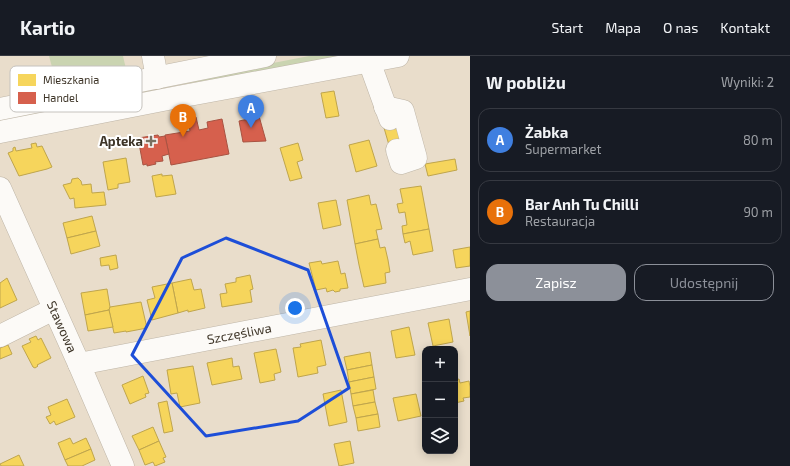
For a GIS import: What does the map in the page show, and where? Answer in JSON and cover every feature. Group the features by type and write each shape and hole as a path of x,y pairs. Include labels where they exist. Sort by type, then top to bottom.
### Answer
{"street":[{"path":"153,56 157,78"},
{"path":"142,81 265,56"},
{"path":"142,104 398,56"},
{"path":"369,61 387,113 403,111 416,158 401,163 397,150"},
{"path":"0,109 10,107"},
{"path":"4,134 105,112"},
{"name":"Stawowa","path":"0,188 123,466"},
{"name":"Szczęśliwa","path":"79,364 470,289"},
{"path":"0,336 54,308"}],"highlighted area":[{"path":"226,238 308,270 349,388 298,421 206,436 132,355 182,258"}],"green space":[{"path":"49,56 123,56 125,66 52,66"},
{"path":"309,56 357,56 178,85 142,92 142,89"},
{"path":"25,112 48,112 0,122 0,117"}],"building: Mieszkania":[{"path":"334,91 339,116 326,118 321,93"},
{"path":"400,116 410,146 391,152 382,121"},
{"path":"369,140 377,166 356,172 349,145"},
{"path":"36,143 37,147 42,146 52,167 19,176 8,153 13,151 13,148 15,147 16,151 32,148 31,144"},
{"path":"298,143 303,160 297,162 302,178 290,181 280,148"},
{"path":"126,158 130,182 118,184 118,188 108,190 103,162"},
{"path":"455,159 457,170 428,176 425,164"},
{"path":"162,174 162,176 172,175 176,194 156,197 152,176"},
{"path":"78,178 82,185 91,184 92,193 104,192 106,205 75,208 74,198 70,199 63,185 71,183 72,179"},
{"path":"421,186 429,229 403,234 402,226 407,225 405,212 399,213 397,204 403,203 400,189"},
{"path":"369,195 371,205 376,204 382,229 376,230 378,239 355,244 347,200"},
{"path":"336,200 341,225 323,229 318,203"},
{"path":"92,216 96,231 67,238 63,223"},
{"path":"429,229 433,251 413,255 410,241 405,243 403,234"},
{"path":"96,231 100,246 71,254 67,238"},
{"path":"378,239 380,248 385,247 390,272 385,273 386,283 364,287 355,244"},
{"path":"470,247 470,266 456,268 453,250"},
{"path":"116,255 118,268 110,270 109,265 101,266 100,258"},
{"path":"321,261 322,264 338,261 341,274 345,273 348,288 340,289 340,291 335,292 333,290 327,292 326,288 316,290 309,263"},
{"path":"250,275 253,289 250,290 252,302 222,307 220,294 227,293 225,284 236,282 236,278"},
{"path":"7,278 17,300 0,308 0,283"},
{"path":"191,279 194,290 201,289 205,308 178,313 172,283"},
{"path":"172,283 178,313 152,320 147,300 155,298 152,287"},
{"path":"107,289 110,307 109,310 85,315 81,293"},
{"path":"141,302 147,328 114,333 109,310 110,307"},
{"path":"109,310 113,327 88,331 85,315"},
{"path":"470,311 470,336 466,312"},
{"path":"449,319 453,342 433,346 428,323"},
{"path":"409,327 415,355 396,358 391,331"},
{"path":"36,336 38,340 41,338 51,358 37,365 38,366 35,368 33,367 22,346 31,342 29,339"},
{"path":"321,340 326,365 317,367 318,373 298,377 293,348 301,347 300,344"},
{"path":"8,345 12,354 0,359 0,348"},
{"path":"276,349 281,372 274,374 275,380 260,383 254,353"},
{"path":"370,352 372,365 347,370 344,357"},
{"path":"232,358 233,367 239,366 242,379 212,385 207,363"},
{"path":"372,365 374,377 349,382 347,370"},
{"path":"193,366 200,403 180,407 177,393 171,394 167,370"},
{"path":"143,376 149,393 145,394 146,397 130,404 122,385"},
{"path":"374,377 376,389 351,394 349,382"},
{"path":"458,379 460,383 469,381 470,397 463,398 464,401 458,402 458,382"},
{"path":"341,390 347,422 329,426 323,394"},
{"path":"373,390 375,402 353,406 351,394"},
{"path":"416,394 421,416 398,421 393,398"},
{"path":"67,399 75,417 56,425 54,421 50,424 46,417 51,415 48,407"},
{"path":"167,401 173,431 164,433 158,403"},
{"path":"375,402 378,414 356,418 353,406"},
{"path":"378,414 380,427 358,431 356,418"},
{"path":"153,427 159,441 139,450 132,436"},
{"path":"70,438 73,444 86,438 91,449 65,460 58,443"},
{"path":"159,441 166,457 163,458 165,462 155,466 153,462 145,465 139,450"},
{"path":"350,441 354,463 339,466 334,444"},
{"path":"91,449 95,460 82,466 68,466 65,460"},
{"path":"19,455 24,466 1,466 0,464"}],"building: Handel":[{"path":"258,116 266,141 243,142 239,121"},
{"path":"196,117 199,130 208,128 207,122 222,119 229,154 171,165 165,135 190,131 188,119"},
{"path":"158,135 159,137 165,136 169,154 162,156 163,161 155,162 156,164 147,166 147,164 143,165 138,138"}],"place":[{"name":"Żabka","path":"251,128"},
{"name":"Bar Anh Tu Chilli","path":"183,137"},
{"name":"Apteka","path":"151,141"}]}
